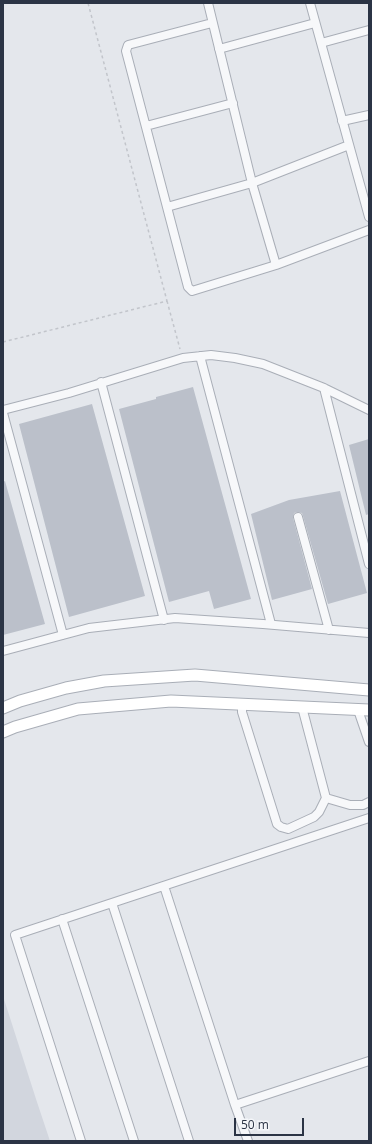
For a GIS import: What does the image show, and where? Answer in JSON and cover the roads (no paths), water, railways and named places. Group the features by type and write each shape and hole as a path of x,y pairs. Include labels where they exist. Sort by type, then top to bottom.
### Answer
{"street":[{"path":"208,3 252,183 276,265"},
{"path":"310,3 369,218"},
{"path":"212,23 128,45 126,51 188,287 192,291 276,265 369,230"},
{"path":"219,49 315,23"},
{"path":"321,43 369,30"},
{"path":"146,126 233,103"},
{"path":"342,121 369,115"},
{"path":"167,208 252,183 349,145"},
{"path":"200,356 271,624"},
{"path":"3,410 69,393 183,358 200,356 235,358 263,364 324,388 369,410"},
{"path":"101,382 164,620"},
{"path":"324,388 369,564"},
{"path":"3,413 63,635"},
{"path":"298,517 330,630"},
{"path":"3,651 89,628 175,618 271,624 369,633"},
{"path":"3,708 20,701 66,688 104,681 195,675 369,690"},
{"path":"3,732 15,727 78,709 171,701 364,710 369,742"},
{"path":"242,704 242,712 277,824 280,827 288,828 314,816 319,812 326,798 302,707"},
{"path":"326,798 350,805 363,805 369,802"},
{"path":"81,1141 15,935 369,818"},
{"path":"164,886 248,1141"},
{"path":"112,903 189,1141"},
{"path":"62,919 134,1141"},
{"path":"236,1105 369,1061"}]}
